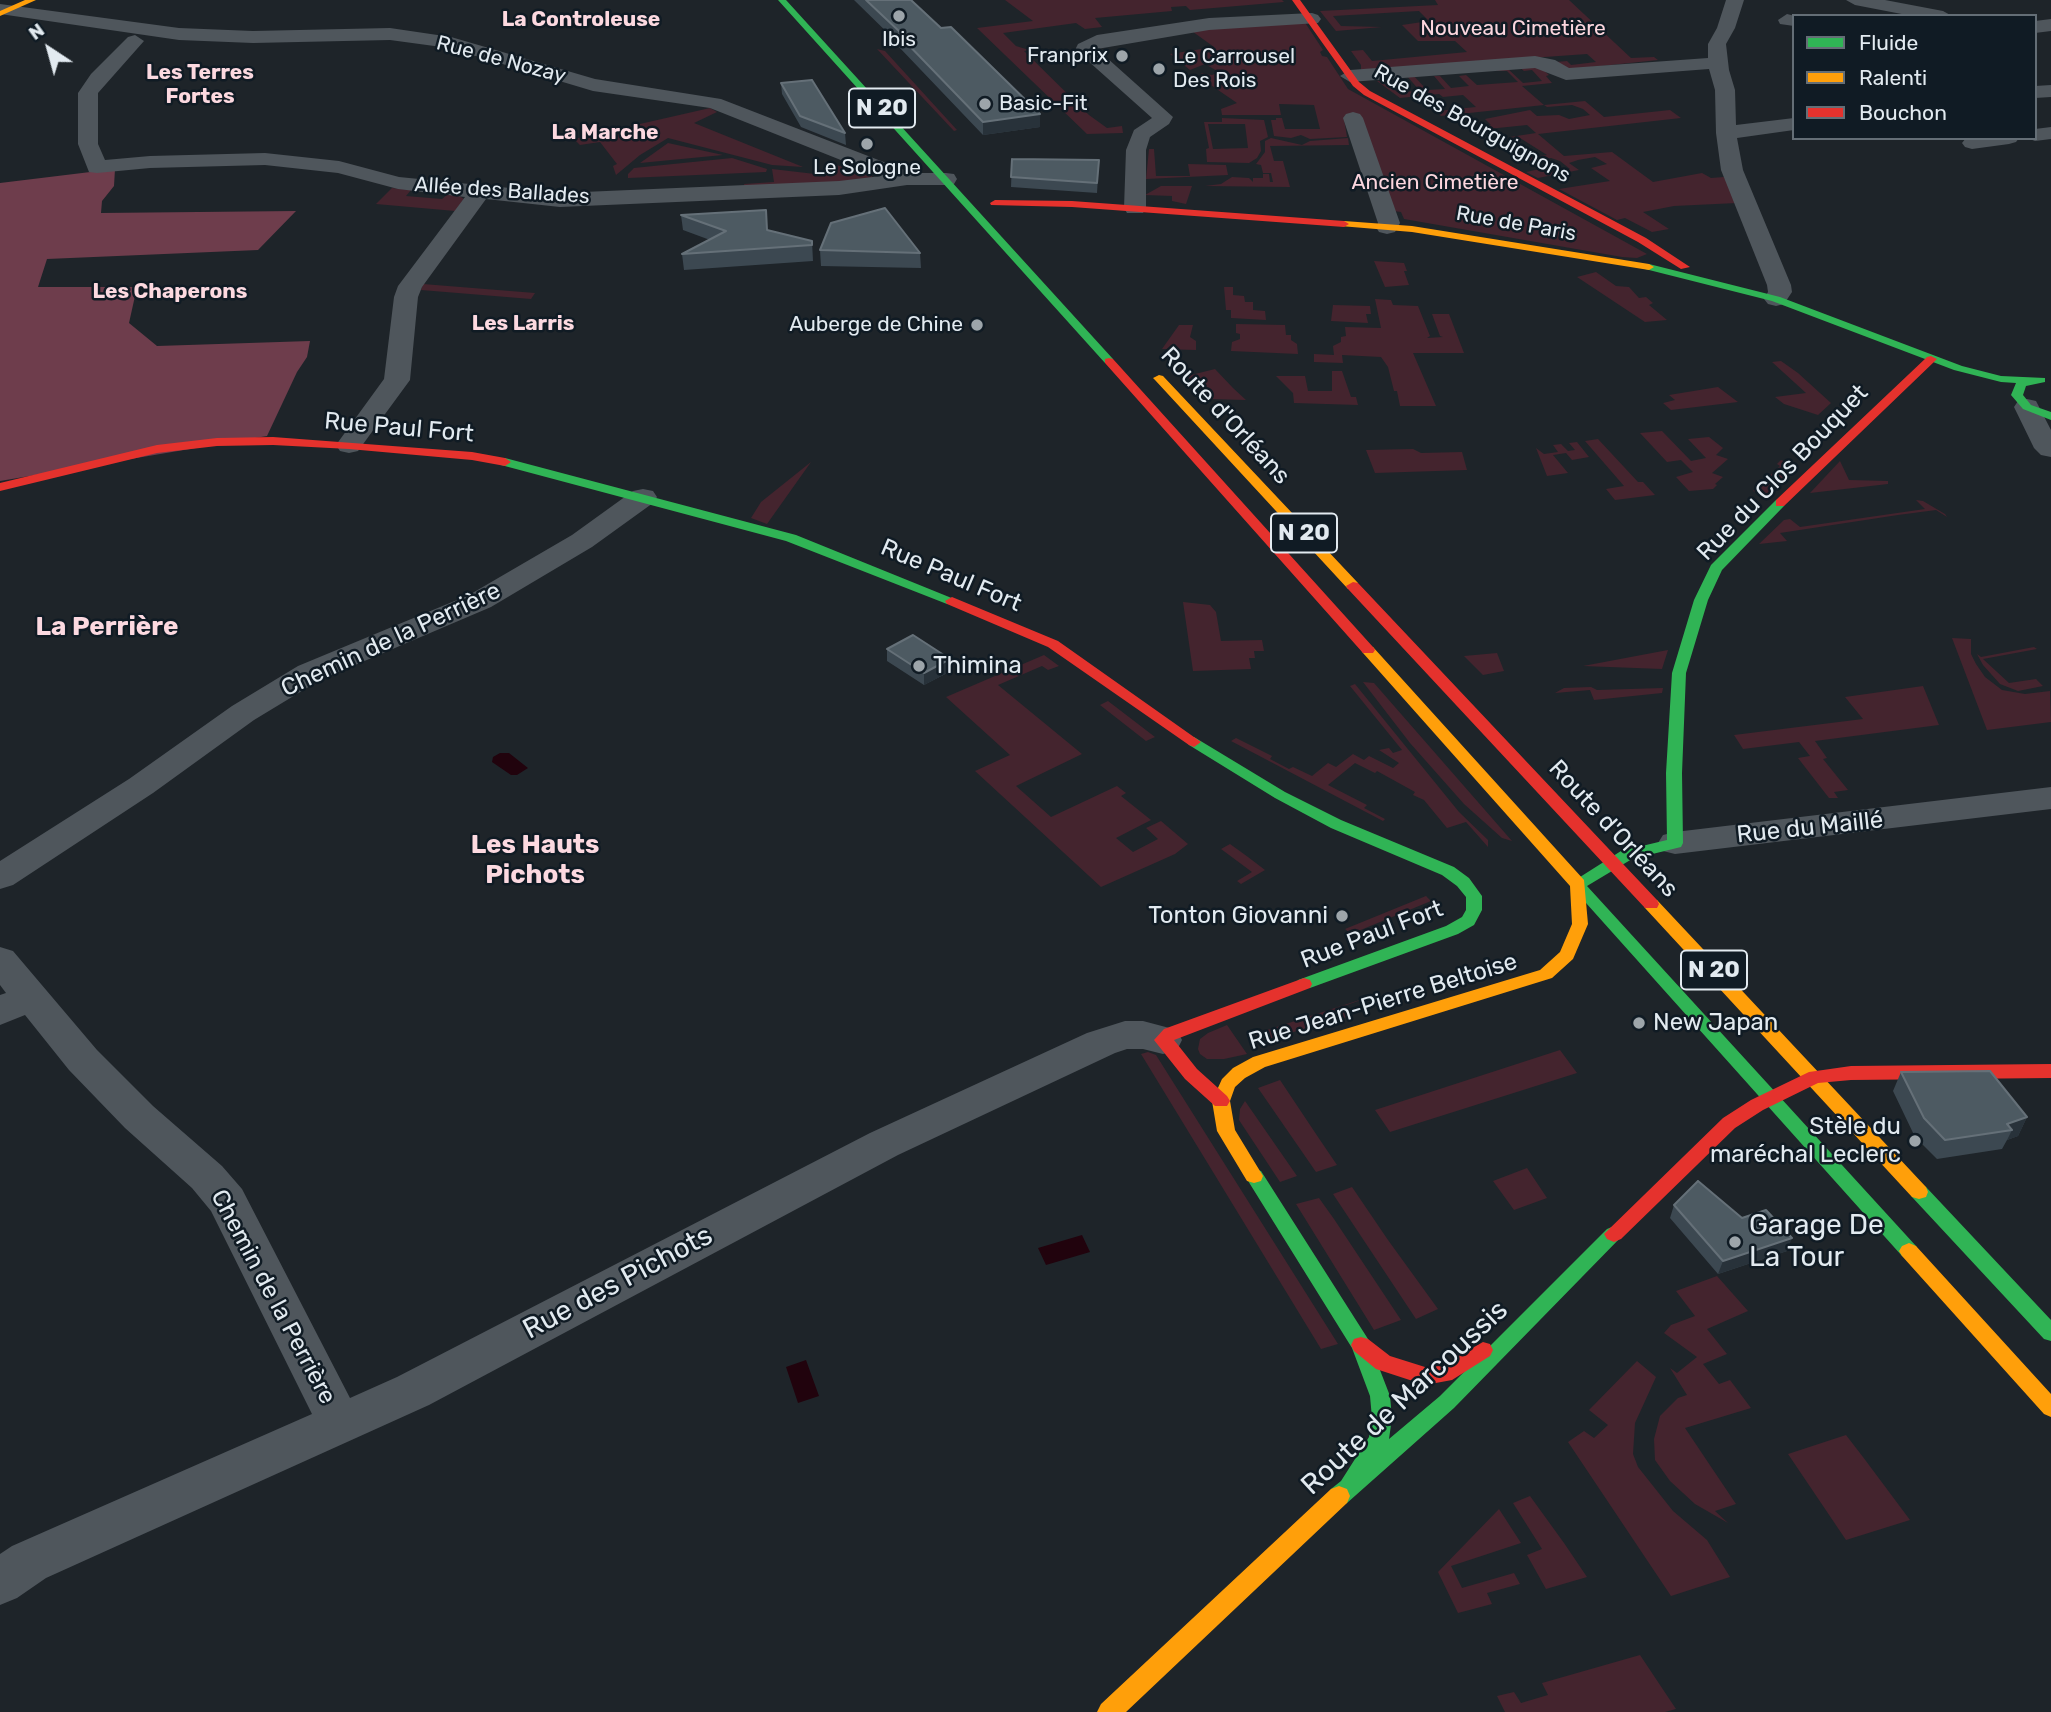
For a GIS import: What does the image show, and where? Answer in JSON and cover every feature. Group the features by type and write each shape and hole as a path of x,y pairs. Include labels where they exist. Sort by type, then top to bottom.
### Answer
{"main road":[{"path":"6,8 32,0"},
{"name":"Route d'Orléans","path":"782,0 946,178 2051,1408"},
{"name":"N 20","path":"803,0 855,57"},
{"name":"Rue des Bourguignons","path":"1296,0 1350,76 1367,93 1660,250 1709,280"},
{"name":"Rue de Paris","path":"1013,223 990,198 1040,202 1135,197 1444,233 1649,267 1776,299 2033,402"},
{"path":"1649,267 1660,250"},
{"name":"Rue de Paris","path":"1931,359 2001,379 2033,402"},
{"name":"Rue du Clos Bouquet","path":"1675,843 1674,773 1679,673 1701,600 1716,568 1931,359"},
{"name":"Route d'Orléans","path":"1145,363 1815,1077 2051,1333"},
{"path":"2033,402 2051,380"},
{"name":"Rue Paul Fort","path":"0,487 157,449 231,442 349,445 472,456 511,463 791,538 858,562 1052,644 1202,747 1280,795 1336,824 1448,871 1463,882 1474,897 1474,910 1468,921 1452,930 1273,997 1181,1028 1163,1040"},
{"name":"Rue du Maillé","path":"1578,884 1614,862 1647,848 1675,843"},
{"name":"Rue Jean-Pierre Beltoise","path":"1221,1101 1228,1084 1239,1073 1259,1062 1546,974 1567,955 1580,924 1578,884"},
{"path":"1163,1040 1176,1052 1191,1074 1221,1101 1226,1130 1361,1345 1380,1396 1382,1418 1379,1439 1350,1485"},
{"path":"1770,1098 1815,1077 1851,1073 2051,1072"},
{"name":"Route de Marcoussis","path":"1109,1712 1350,1485 1447,1402 1532,1314 1730,1123 1770,1098"},
{"path":"1361,1345 1383,1363 1405,1372 1425,1376 1445,1374 1461,1366 1532,1314"}],"street":[{"path":"1735,0 1726,28 1717,44 1718,63 1725,90 1726,133 1732,170 1779,285 1780,292 1776,299"},
{"path":"1855,0 1930,14"},
{"name":"Rue de Nozay","path":"6,8 210,36 390,34 451,43 593,85 714,103 909,179 946,178"},
{"path":"1135,197 1136,150 1141,134 1163,117 1085,48 1097,41 1209,24 1312,19"},
{"name":"Allée des Ballades","path":"135,41 109,66 88,93 88,144 97,167 150,162 265,159 339,167 398,183 480,193 575,200 839,188 909,179"},
{"path":"1350,76 1535,62 1548,64 1566,74 1619,71 1636,66 1718,63"},
{"path":"1353,118 1388,226"},
{"path":"1726,133 1792,124"},
{"path":"1972,143 1994,140"},
{"path":"349,445 397,380 406,297 410,286 480,193"},
{"path":"2033,402 2043,442 2051,449"},
{"name":"Chemin de la Perrière","path":"0,877 141,786 243,713 285,687 309,673 432,622 499,590 582,541 643,497"},
{"name":"Rue du Maillé","path":"1675,843 2051,798"},
{"name":"Chemin de la Perrière","path":"0,960 16,1004 83,1060 139,1117 207,1177 227,1201 340,1424"},
{"name":"Rue des Pichots","path":"0,1582 29,1562 413,1391 827,1172 903,1135 1101,1043 1125,1035 1143,1035 1163,1040"}],"green space":[{"path":"1005,0 1284,2 1190,10 1186,6 1171,7 1172,11 1095,18 1102,27 1085,29 1076,23 1003,33 1016,46 1029,50 1024,51 1089,115 1107,128 1122,126 1123,133 1087,134 977,28 1033,21"},
{"name":"Nouveau Cimetière","path":"1435,0 1569,0 1631,58 1654,57 1658,60 1573,69 1562,67 1556,62 1567,61 1571,65 1596,62 1587,54 1361,70 1361,65 1351,51 1363,50 1372,61 1467,52 1455,41 1418,41 1402,25 1429,21 1419,11 1333,16 1341,26 1382,27 1336,31 1320,11 1438,5"},
{"name":"Ancien Cimetière","path":"1304,21 1323,50 1320,52 1322,56 1327,57 1348,89 1647,254 1637,258 1622,257 1404,219 1401,212 1393,211 1344,119 1347,137 1310,139 1301,135 1291,138 1274,136 1271,120 1276,118 1282,118 1285,129 1320,129 1314,105 1279,104 1281,115 1222,115 1221,109 1237,103 1202,79 1205,77 1201,73 1212,75 1219,72 1205,64 1190,70 1170,54 1214,47 1189,29"},
{"path":"877,49 885,51 957,130 954,131"},
{"path":"1518,66 1539,66 1549,75 1546,76 1552,83 1522,86 1544,105 1441,116 1436,111 1476,107 1463,95 1443,97 1439,94 1400,98 1377,81 1384,81 1397,92 1420,91 1406,75 1412,74 1427,90 1445,89 1434,76 1440,76 1451,88 1469,86 1459,76 1466,75 1477,85 1518,82 1507,71 1494,71 1506,67 1523,83 1542,81 1532,70 1524,71"},
{"path":"1585,101 1604,117 1670,110 1681,118 1538,134 1564,156 1612,152 1653,182 1702,173 1711,178 1724,177 1737,203 1674,206 1643,212 1669,229 1652,232 1625,218 1617,220 1559,189 1610,181 1591,168 1607,164 1595,157 1578,160 1569,163 1579,170 1538,178 1526,172 1540,169 1545,173 1570,169 1551,158 1521,162 1518,159 1547,155 1520,138 1510,137 1536,133 1527,125 1488,129 1487,126 1491,125 1485,119 1530,110 1537,116 1559,115 1569,119 1590,115 1572,105 1544,105"},
{"path":"710,108 717,112 694,123 803,167 772,165 668,138 640,155 616,175 613,166 617,164 600,142 580,145 574,139"},
{"path":"1222,118 1264,120 1268,137 1260,141 1261,151 1257,158 1249,163 1207,162 1206,149 1209,148 1204,122 1222,122","holes":["1208,124 1245,124 1248,148 1213,149"]},
{"path":"1271,138 1302,145 1310,141 1348,138 1349,145 1270,146 1274,161 1283,161 1290,187 1205,186 1221,184 1232,177 1249,178 1253,182 1253,178 1263,178 1263,174 1269,174 1270,182 1273,182 1271,173 1263,173 1261,165 1256,164 1265,152 1265,141"},
{"path":"668,143 723,155 640,163"},
{"path":"1149,149 1154,149 1156,176 1190,176 1188,164 1226,165 1228,175 1146,179"},
{"path":"732,158 767,169 766,172 628,178 634,168"},
{"path":"837,165 845,168 851,166 872,175 872,178 745,187 744,184 774,182 772,169 815,174"},
{"path":"1161,186 1192,186 1186,204 1172,201 1172,196 1145,195"},
{"path":"392,188 411,190 406,196 442,199 448,194 464,199 455,211 376,204"},
{"path":"1374,261 1404,263 1409,285 1385,287"},
{"path":"1596,272 1616,286 1629,287 1639,298 1646,297 1653,303 1649,305 1667,320 1645,322 1577,277"},
{"path":"423,284 535,293 531,299 421,290"},
{"path":"1224,287 1233,287 1233,295 1244,296 1245,302 1253,302 1253,310 1265,311 1266,320 1231,318 1231,310 1226,310"},
{"path":"1375,299 1391,300 1393,305 1418,306 1430,336 1427,338 1443,337 1440,336 1432,314 1449,314 1464,353 1413,353 1436,406 1400,406 1388,367 1381,357 1342,355 1343,363 1314,362 1314,354 1334,355 1333,346 1341,342 1341,337 1346,336 1345,327 1381,328"},
{"path":"1333,305 1370,306 1371,314 1366,314 1368,323 1331,321"},
{"path":"1236,324 1285,325 1286,335 1291,335 1291,340 1297,344 1298,354 1231,351 1232,342 1240,339 1240,334 1236,333"},
{"path":"1179,325 1193,325 1190,337 1196,341 1196,350 1162,349"},
{"path":"1781,361 1831,403 1818,415 1784,404 1775,397 1806,393 1772,362"},
{"path":"1215,369 1246,400 1209,399 1187,376"},
{"path":"1332,371 1342,371 1351,397 1356,397 1358,405 1294,403 1293,393 1276,376 1305,376 1308,391 1332,391"},
{"path":"1718,387 1738,402 1671,410 1663,403 1675,400 1669,395"},
{"path":"1662,431 1691,461 1706,458 1688,439 1709,437 1723,448 1716,455 1728,459 1712,473 1723,477 1713,489 1689,491 1676,477 1693,472 1681,460 1667,462 1640,433"},
{"path":"1598,439 1638,482 1643,482 1655,495 1615,500 1606,489 1624,486 1585,441"},
{"path":"1577,442 1589,457 1572,460 1566,453 1553,455 1568,473 1547,476 1536,448 1544,454 1558,452 1553,445 1561,444 1568,451 1575,450 1569,443"},
{"path":"1413,449 1421,453 1462,452 1467,470 1375,473 1366,450"},
{"path":"1781,460 1799,467 1767,496 1753,491 1780,466 1777,464"},
{"path":"1840,461 1849,480 1888,481 1888,484 1810,493"},
{"path":"811,462 767,524 751,518 761,502"},
{"path":"1916,500 1923,501 1947,517 1936,510 1898,515 1780,533 1787,541 1759,544 1784,520 1790,519 1800,527 1925,509"},
{"path":"1183,602 1210,605 1216,612 1221,641 1262,640 1264,651 1254,651 1255,658 1249,658 1251,669 1193,671"},
{"path":"1952,638 1971,639 1971,654 1976,664 1985,677 2002,690 2025,694 2050,691 2051,722 1987,730"},
{"path":"2034,647 2037,649 1983,659 2009,683 2036,679 2043,686 2018,691 2000,684 1977,654 1981,657"},
{"path":"1668,650 1662,669 1583,666"},
{"path":"1497,653 1504,671 1483,675 1464,656"},
{"path":"1044,655 1059,666 1048,670 1042,666 998,685 1082,754 1016,786 1051,817 1117,786 1126,793 1121,796 1151,820 1116,838 1133,852 1158,839 1146,828 1161,821 1188,844 1175,854 1101,887 975,771 1010,755 946,697"},
{"path":"1363,682 1374,683 1512,841 1502,838 1464,804 1410,743"},
{"path":"1355,684 1459,812 1488,840 1488,847 1466,822 1447,828 1424,800 1413,795 1415,792 1377,771 1375,773 1355,763 1328,785 1367,805 1364,808 1385,819 1383,821 1231,741 1236,738 1272,756 1270,759 1289,769 1293,767 1312,776 1328,763 1336,767 1353,754 1364,760 1369,756 1393,768 1399,763 1379,750 1389,748 1393,753 1402,750 1350,686"},
{"path":"1923,686 1939,725 1815,741 1827,758 1823,759 1848,790 1834,792 1838,798 1829,798 1798,758 1810,756 1799,742 1743,749 1734,735 1863,719 1845,697"},
{"path":"1591,687 1597,690 1663,688 1662,693 1594,700 1590,690 1555,693 1564,688"},
{"path":"1108,701 1155,737 1146,741 1100,705"},
{"path":"1230,844 1265,870 1241,884 1237,881 1252,872 1221,849"},
{"path":"1426,896 1431,901 1351,934 1345,929"},
{"path":"1378,994 1341,1007 1347,1017 1261,1041 1255,1034"},
{"path":"1227,1025 1247,1054 1224,1059 1207,1059 1200,1054 1200,1039"},
{"path":"1560,1050 1577,1073 1390,1132 1375,1110"},
{"path":"1148,1052 1156,1055 1338,1344 1321,1349 1141,1054"},
{"path":"1280,1080 1337,1165 1316,1172 1258,1088"},
{"path":"1245,1101 1297,1176 1280,1182 1239,1120 1240,1109"},
{"path":"1527,1168 1547,1198 1514,1210 1493,1181"},
{"path":"1352,1187 1438,1309 1416,1319 1333,1194"},
{"path":"1319,1198 1401,1320 1374,1330 1296,1204"},
{"path":"1717,1276 1748,1311 1707,1329 1727,1354 1703,1364 1719,1384 1730,1380 1751,1408 1685,1428 1736,1504 1715,1511 1728,1523 1695,1504 1670,1481 1655,1460 1654,1439 1660,1416 1678,1398 1687,1395 1670,1368 1677,1373 1697,1357 1664,1333 1671,1325 1695,1316 1676,1291"},
{"path":"1637,1361 1656,1377 1635,1423 1633,1454 1638,1467 1673,1511 1707,1540 1730,1577 1671,1596 1568,1442 1584,1431 1594,1438 1608,1425 1589,1410"},
{"path":"1846,1435 1910,1520 1846,1540 1788,1454"},
{"path":"1530,1496 1587,1577 1546,1589 1527,1555 1542,1549 1513,1503"},
{"path":"1499,1509 1521,1543 1451,1566 1462,1588 1514,1573 1520,1584 1487,1593 1492,1604 1458,1613 1438,1572"},
{"path":"1640,1655 1676,1709 1665,1712 1505,1712 1497,1696 1514,1692 1521,1703 1548,1695 1542,1683"}],"shaded area":[{"path":"115,169 114,186 102,201 101,213 296,211 258,250 47,259 38,287 137,287 129,323 157,346 310,341 307,357 297,372 267,436 0,481 0,183"},
{"path":"500,753 509,753 528,768 517,775 511,775 492,762 493,757"},
{"path":"1082,1235 1090,1252 1046,1265 1038,1248"},
{"path":"806,1360 819,1396 798,1403 786,1367"}],"building":[{"path":"866,0 911,0 941,28 951,27 1040,114 983,122 898,34 901,33"},
{"path":"812,80 845,133 800,116 781,83"},
{"path":"1012,159 1099,160 1097,183 1011,177"},
{"path":"885,208 920,253 820,250 831,223"},
{"path":"766,210 767,230 812,241 812,245 682,254 726,231 681,215"},
{"path":"913,635 950,659 924,673 887,649"},
{"path":"1990,1071 2027,1117 2007,1124 2012,1130 1945,1140 1924,1118 1901,1072"},
{"name":"Garage De La Tour","path":"1698,1181 1742,1218 1766,1210 1792,1238 1723,1261 1674,1205"}],"traffic: fast":[{"path":"782,0 1109,361"},
{"path":"1649,267 1776,299 1958,368 2001,379 2030,381"},
{"path":"2041,380 2021,384 2017,395 2027,407 2051,416"},
{"path":"505,462 791,538 952,601"},
{"path":"1578,884 1627,855 1675,843 1674,773 1679,673 1701,600 1716,568 1780,503"},
{"path":"1194,742 1280,795 1336,824 1448,871 1463,882 1474,896 1474,910 1468,921 1452,930 1304,984"},
{"path":"1577,884 1909,1251"},
{"path":"1254,1176 1361,1345 1380,1396 1382,1418 1379,1439 1350,1485"},
{"path":"1919,1192 2051,1333"},
{"path":"1339,1496 1447,1402 1614,1234"}],"traffic: slow":[{"path":"0,14 32,0"},
{"path":"1344,224 1412,229 1649,267"},
{"path":"1159,378 1353,586"},
{"path":"1368,650 1577,884"},
{"path":"1254,1176 1226,1131 1221,1101 1228,1084 1239,1073 1259,1062 1546,974 1567,955 1580,924 1578,884"},
{"path":"1651,904 1919,1192"},
{"path":"1909,1251 2051,1408"},
{"path":"1109,1712 1339,1496"}],"traffic: jam":[{"path":"1296,0 1356,84 1367,93 1642,240 1685,267"},
{"path":"995,203 1072,204 1344,224"},
{"path":"1780,503 1931,359"},
{"path":"1109,361 1368,650"},
{"path":"0,487 157,449 217,442 273,441 349,445 472,456 505,462"},
{"path":"1353,586 1651,904"},
{"path":"952,601 1053,644 1194,742"},
{"path":"1221,1101 1191,1074 1176,1052 1163,1040 1170,1033 1304,984"},
{"path":"1614,1234 1729,1123 1757,1105 1815,1077 1851,1073 2051,1071"},
{"path":"1361,1345 1383,1363 1425,1376 1445,1374 1483,1350"}],"place":[{"name":"Ibis","path":"899,16"},
{"name":"Franprix","path":"1122,56"},
{"name":"Le Carrousel Des Rois","path":"1159,69"},
{"name":"Basic-Fit","path":"985,104"},
{"name":"Le Sologne","path":"867,144"},
{"name":"Auberge de Chine","path":"977,325"},
{"name":"Thimina","path":"919,666"},
{"name":"Tonton Giovanni","path":"1342,916"},
{"name":"New Japan","path":"1639,1023"},
{"name":"Stèle du maréchal Leclerc","path":"1915,1141"},
{"name":"Garage De La Tour","path":"1735,1242"}],"district":[{"name":"La Controleuse","path":"581,20"},
{"name":"Les Terres Fortes","path":"200,85"},
{"name":"La Marche","path":"605,133"},
{"name":"Les Chaperons","path":"170,292"},
{"name":"Les Larris","path":"523,324"},
{"name":"La Perrière","path":"107,627"},
{"name":"Les Hauts Pichots","path":"535,860"}]}
